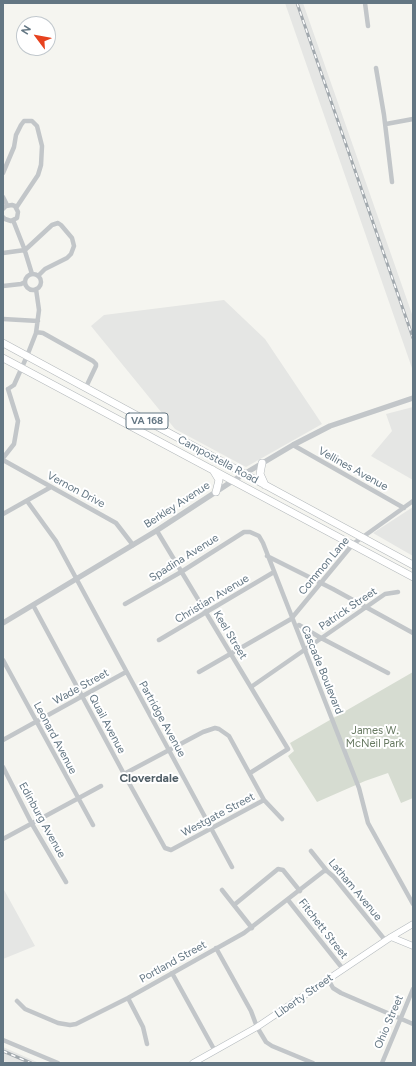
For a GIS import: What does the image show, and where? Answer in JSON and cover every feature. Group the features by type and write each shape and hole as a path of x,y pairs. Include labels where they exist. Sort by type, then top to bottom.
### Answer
{"main road":[{"name":"Campostella Road","path":"3,343 413,565"},
{"name":"Campostella Road","path":"3,358 212,468 413,577"},
{"path":"262,463 260,474 265,485"},
{"path":"212,468 219,480 216,492"},
{"name":"Liberty Street","path":"193,1063 257,1027 388,938 413,924"},
{"path":"388,938 413,946"}],"street":[{"path":"364,3 368,26"},
{"path":"376,68 386,124 392,182"},
{"path":"386,124 413,119"},
{"path":"3,173 14,147 16,135 21,124 24,121 32,121 37,126 42,146 41,165 38,175 16,208"},
{"path":"3,197 7,205"},
{"path":"3,217 8,221 13,220 18,215 16,208 12,205 7,205"},
{"path":"3,209 7,205"},
{"path":"13,220 25,250 32,274"},
{"path":"3,253 25,250 58,223 72,238 74,246 71,254 67,258 43,270 38,276"},
{"path":"36,289 28,288 25,282 26,277 32,274 38,276"},
{"path":"8,389 12,387 22,368 36,332 39,303 36,289 40,283 38,276"},
{"path":"3,286 21,284 25,282"},
{"path":"3,319 38,321"},
{"path":"36,332 43,333 96,364 86,387"},
{"path":"3,387 8,389"},
{"path":"3,459 14,444 18,421 8,389"},
{"name":"Berkley Avenue","path":"3,622 133,545 234,480 293,446 330,426 413,398"},
{"name":"Vellines Avenue","path":"293,446 404,508"},
{"name":"Vernon Drive","path":"3,459 116,523 133,545"},
{"path":"3,514 51,487"},
{"name":"Partridge Avenue","path":"27,501 53,536 232,867"},
{"name":"Common Lane","path":"292,619 353,544 413,501"},
{"name":"Keel Street","path":"156,531 232,654 288,749 250,773"},
{"name":"Spadina Avenue","path":"125,604 182,572 238,535 247,531 253,532"},
{"name":"Cascade Boulevard","path":"253,532 261,539 359,788 368,823 413,904"},
{"path":"267,556 321,583 413,633"},
{"name":"Christian Avenue","path":"159,640 274,572"},
{"name":"Patrick Street","path":"251,687 366,607 388,593 398,592"},
{"name":"Quail Avenue","path":"33,605 163,846 168,850"},
{"path":"199,672 292,619"},
{"path":"299,625 388,673"},
{"name":"Leonard Avenue","path":"3,660 93,825"},
{"name":"Wade Street","path":"3,740 126,672"},
{"name":"Westgate Street","path":"168,750 209,730 219,729 229,736 264,800 171,850 168,850"},
{"path":"124,774 168,750"},
{"name":"Edinburg Avenue","path":"3,767 32,824 66,882"},
{"path":"3,839 101,786"},
{"path":"264,800 282,819"},
{"name":"Latham Avenue","path":"311,851 327,871 388,938"},
{"path":"234,905 278,869 283,870 300,891"},
{"name":"Portland Street","path":"17,1002 25,1009 58,1023 70,1025 82,1021 128,998 252,928 324,871 327,871"},
{"path":"222,890 252,928"},
{"name":"Fitchett Street","path":"288,900 343,969"},
{"path":"216,948 251,1011 257,1027 266,1042 272,1046 313,1063"},
{"path":"172,973 215,1051"},
{"path":"328,979 333,988 341,993 413,1024"},
{"name":"Ohio Street","path":"382,1063 413,989"},
{"path":"128,998 143,1027 147,1044"},
{"path":"3,1040 58,1063"}],"shaded area":[{"path":"285,3 303,3 413,317 413,371"},
{"path":"224,300 265,339 322,424 246,467 175,429 91,326 104,315"},
{"path":"413,407 413,480 371,456 392,431 386,414"},
{"path":"413,507 413,556 373,533"},
{"path":"3,888 35,946 3,959"},
{"path":"3,1047 41,1063 7,1063 3,1061"}],"green space":[{"name":"James W. McNeil Park","path":"413,672 413,798 401,803 388,773 365,781 317,802 288,756 294,751 290,743"}],"railway":[{"path":"297,3 413,338"},
{"path":"3,1051 31,1063"}],"district":[{"name":"Cloverdale","path":"149,778"}]}
